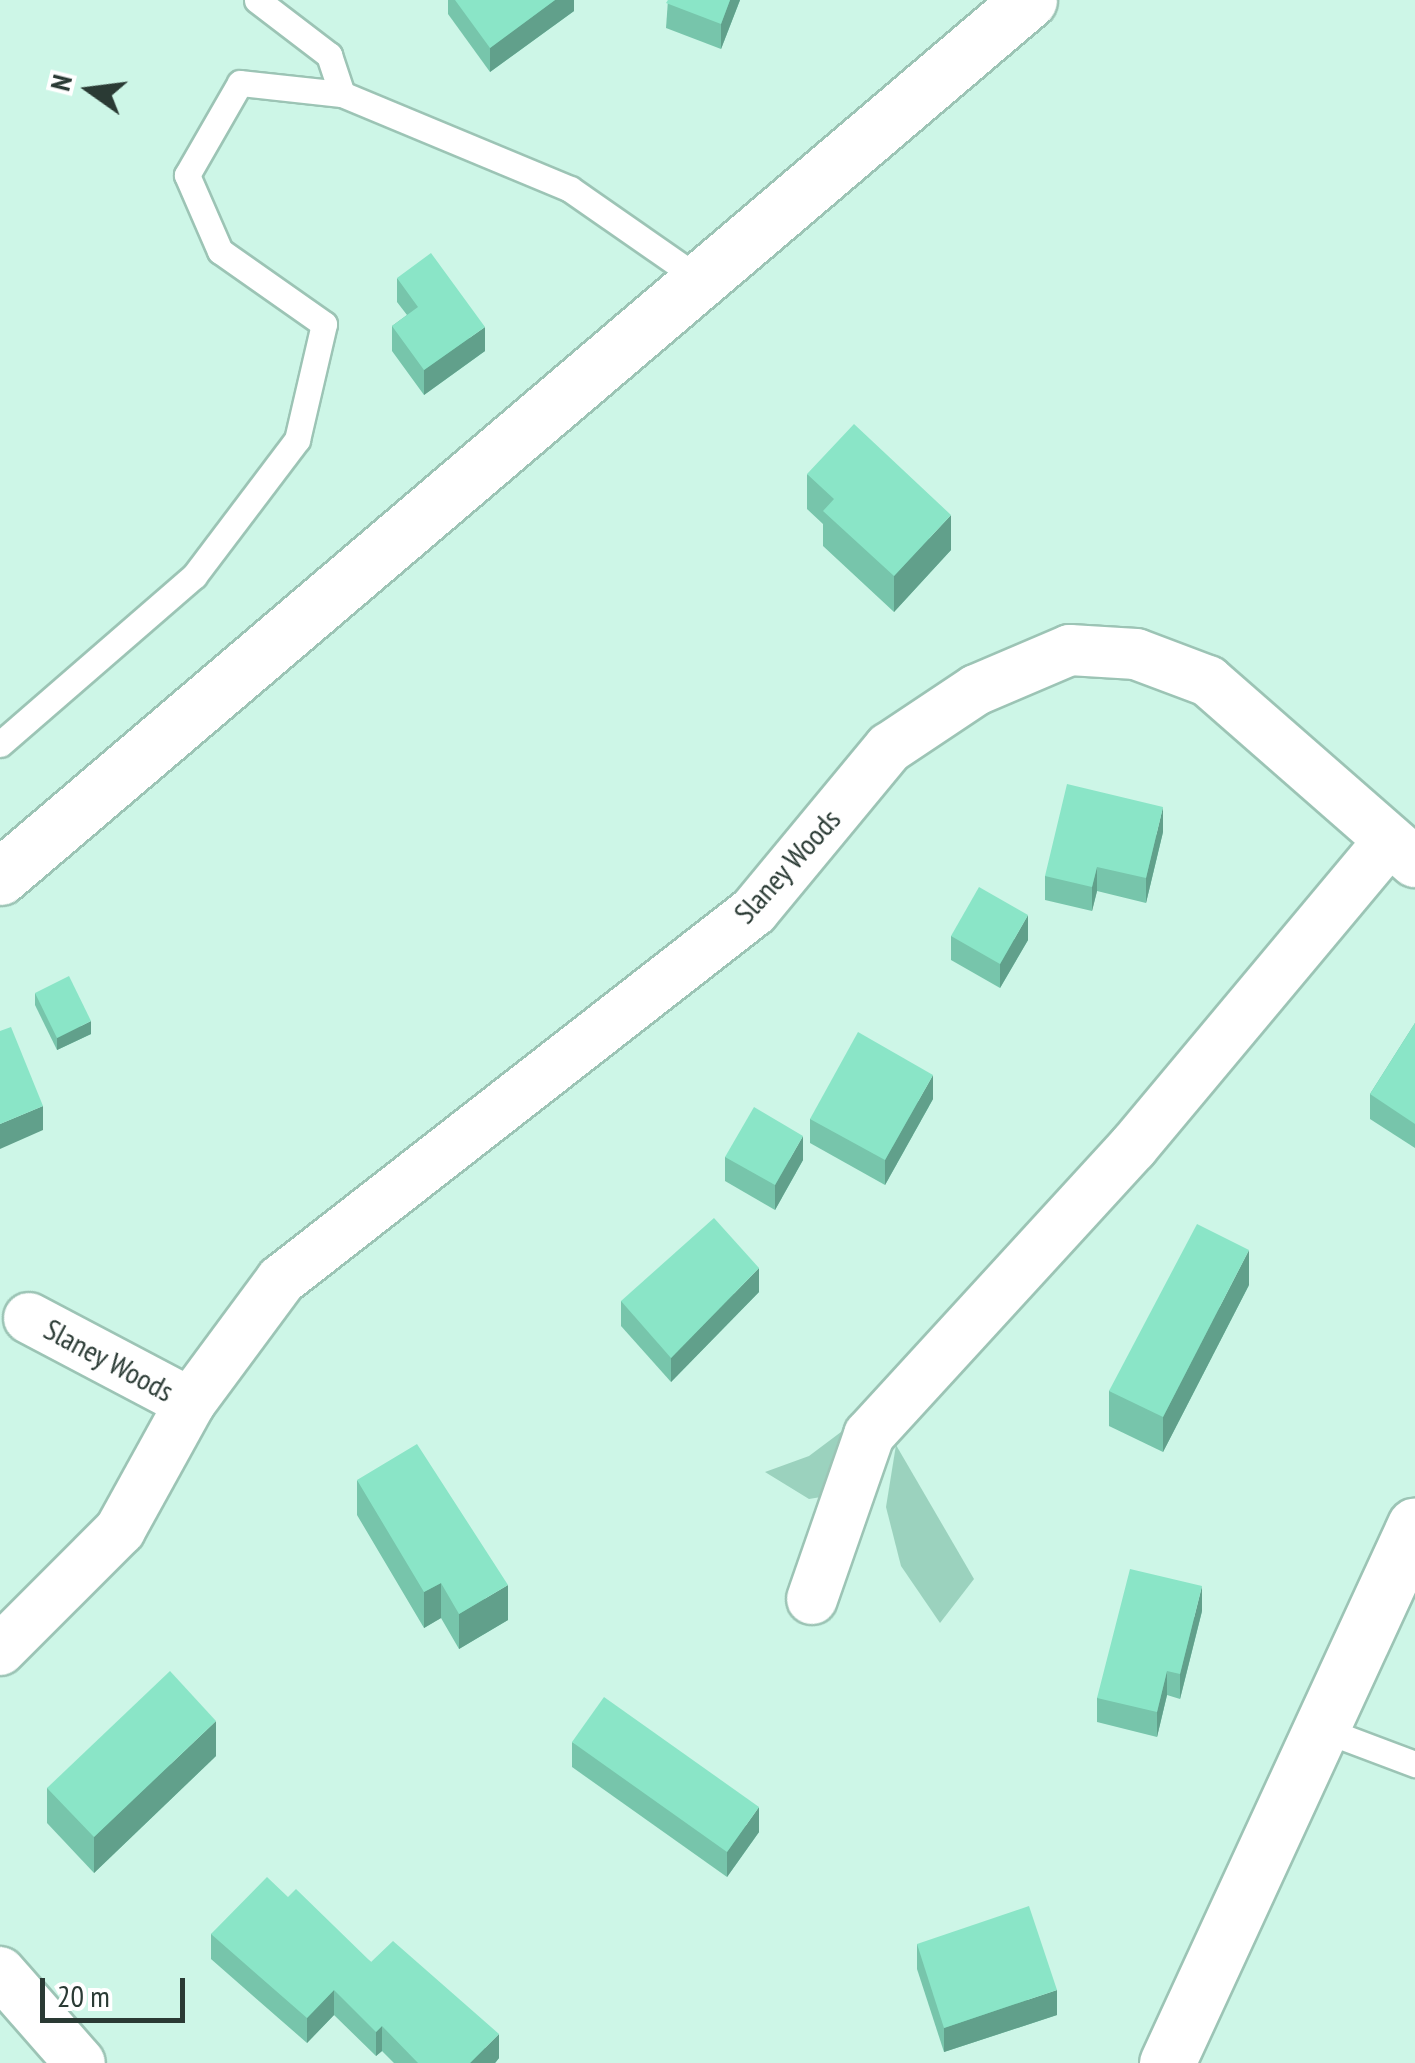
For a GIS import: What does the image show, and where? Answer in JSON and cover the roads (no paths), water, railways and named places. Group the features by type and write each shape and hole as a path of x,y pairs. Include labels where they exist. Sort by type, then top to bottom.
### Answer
{"main road":[{"path":"0,877 698,278 1029,0"},
{"path":"1167,2063 1385,1579 1415,1525"}],"street":[{"name":"Slaney Woods","path":"0,1650 120,1530 190,1403 281,1280 754,911 889,748 976,690 1070,650 1136,654 1208,680 1401,853 870,1436 812,1599"},
{"name":"Slaney Woods","path":"29,1318 190,1403"},
{"path":"0,1972 80,2063"}],"lane":[{"path":"257,0 329,55 342,94"},
{"path":"0,744 194,576 297,440 324,324 220,251 186,175 240,83 342,94 570,189 698,278"},
{"path":"1319,1728 1415,1764"}]}
